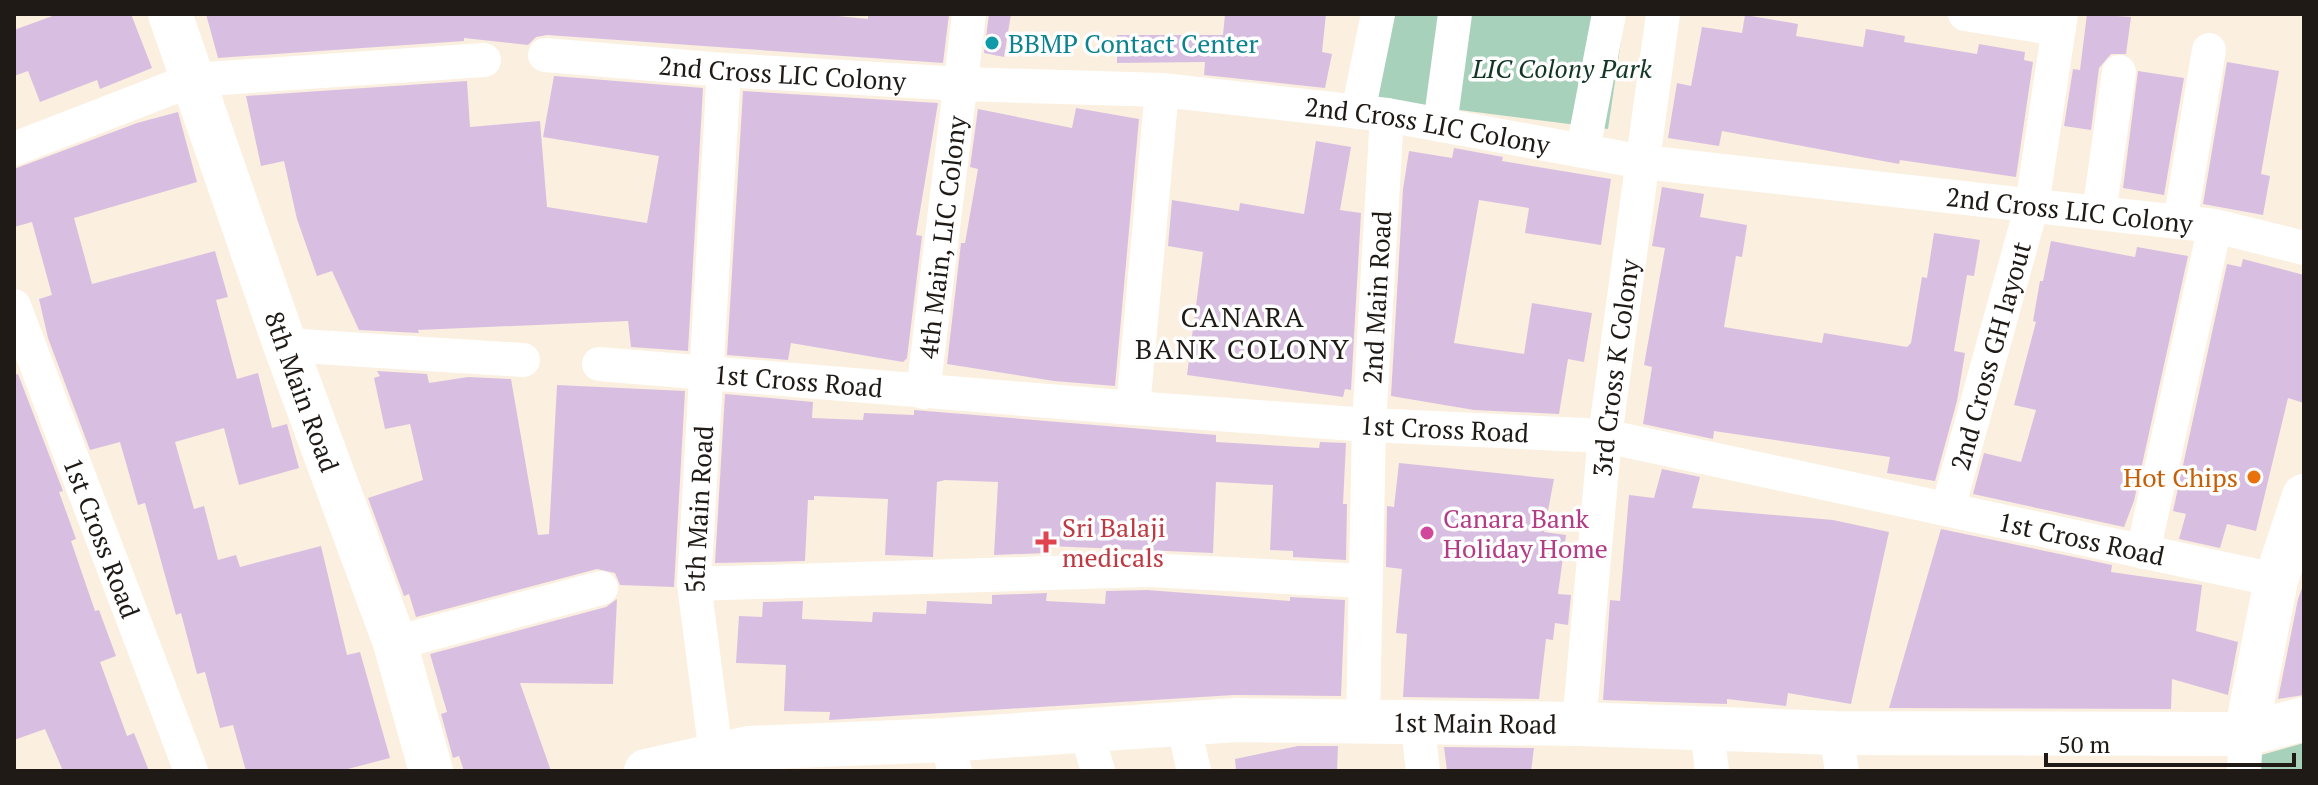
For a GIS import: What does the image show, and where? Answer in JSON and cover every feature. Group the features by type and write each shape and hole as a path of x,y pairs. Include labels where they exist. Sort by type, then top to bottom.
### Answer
{"street":[{"name":"8th Main Road","path":"170,14 285,345 395,643 431,771"},
{"name":"4th Main, LIC Colony","path":"923,392 969,14"},
{"name":"2nd Main Road","path":"1363,721 1373,113 1378,14"},
{"path":"1440,125 1455,14"},
{"path":"1583,150 1609,14"},
{"name":"3rd Cross K Colony","path":"1579,724 1605,436 1663,14"},
{"path":"1965,14 2060,21"},
{"name":"2nd Cross GH layout","path":"1948,508 2032,205 2060,21"},
{"path":"2180,222 2209,50"},
{"name":"2nd Cross LIC Colony","path":"545,55 724,70 962,84 1162,90 1373,113 1643,162 2215,226 2304,248"},
{"path":"14,149 192,80 484,60"},
{"name":"5th Main Road","path":"724,70 694,584 741,758"},
{"path":"2099,213 2119,72"},
{"path":"1133,408 1162,90"},
{"path":"2143,552 2215,226"},
{"name":"1st Cross Road","path":"14,306 191,771"},
{"path":"285,345 523,360"},
{"name":"1st Cross Road","path":"599,364 1369,425 1605,436 2276,580"},
{"path":"2245,752 2276,580 2304,496"},
{"path":"694,584 1147,570 1364,581"},
{"path":"395,643 601,588"},
{"name":"1st Main Road","path":"646,771 741,758 951,756 1086,730 1236,720 1579,724 1709,750 2245,752 2304,719"},
{"path":"1417,720 1423,771"},
{"path":"1183,723 1194,771"},
{"path":"1086,730 1098,771"}],"green space":[{"name":"LIC Colony Park","path":"1369,14 1625,14 1608,129 1358,97"},
{"path":"2304,743 2304,771 2257,771 2254,757"}],"building":[{"path":"58,14 131,14 152,68 100,89 97,80 40,102 28,71 14,76 14,30"},
{"path":"206,14 818,14 868,19 868,14 949,14 943,63 547,35 536,37 528,45 464,38 464,41 218,58"},
{"path":"989,14 1011,14 1004,57 984,53"},
{"path":"1225,14 1326,14 1322,52 1332,54 1325,88 1204,75 1205,62 1117,63 1117,35 1223,35"},
{"path":"2087,14 2131,17 2126,54 2111,54 2099,68 2091,130 2064,126 2073,69 2080,70"},
{"path":"1745,15 1798,24 1796,36 1863,47 1866,29 1905,36 1904,42 1977,54 1979,44 2025,52 2024,60 2033,62 2016,177 1900,160 1899,164 1722,131 1719,146 1668,138 1677,83 1691,86 1702,27 1742,33"},
{"path":"2227,62 2279,71 2261,174 2270,176 2263,215 2203,204"},
{"path":"2138,71 2184,78 2164,195 2123,188"},
{"path":"554,76 703,88 688,351 631,347 628,321 418,330 419,333 359,330 332,271 317,276 297,219 284,161 261,166 246,96 467,81 470,127 540,121 547,207 647,223 659,156 543,137"},
{"path":"743,91 938,103 916,235 922,236 907,358 903,362 791,343 788,360 727,355"},
{"path":"1076,108 1139,119 1115,386 1054,381 947,364 961,243 965,243 978,169 970,167 978,109 1072,128"},
{"path":"178,112 197,182 74,218 92,284 215,251 228,297 216,300 237,379 258,373 272,428 287,424 299,468 239,485 224,428 175,442 194,509 204,506 218,560 236,555 240,567 321,546 347,655 360,652 390,758 340,771 246,771 233,725 220,728 205,672 197,674 181,613 176,615 145,503 138,505 120,442 90,450 48,338 39,299 52,295 32,222 14,227 14,169 137,123"},
{"path":"1316,141 1351,147 1340,210 1361,213 1351,390 1345,389 1343,397 1187,375 1203,252 1168,246 1172,200 1239,211 1240,203 1304,214"},
{"path":"1454,148 1503,157 1502,161 1611,179 1601,245 1525,233 1529,208 1479,200 1454,343 1524,354 1532,303 1592,313 1584,362 1568,359 1559,414 1474,410 1391,396 1403,189 1409,151 1452,158"},
{"path":"1662,187 1704,194 1700,217 1747,225 1742,257 1736,256 1724,327 1822,343 1824,333 1907,347 1911,343 1922,277 1927,278 1934,233 1980,240 1974,276 1967,275 1954,351 1965,353 1957,401 1935,481 1887,473 1890,457 1714,431 1713,439 1643,424 1652,367 1644,365 1665,248 1652,246"},
{"path":"2051,241 2135,257 2137,247 2188,256 2134,501 2124,527 1973,494 1984,453 2021,462 2036,410 2014,405 2036,322 2033,321 2040,281 2043,281"},
{"path":"2243,259 2304,275 2304,403 2288,398 2256,531 2227,524 2220,548 2179,539 2186,514 2173,511 2227,264 2241,267"},
{"path":"377,371 427,374 429,383 468,377 511,379 538,535 549,534 557,385 685,391 674,587 620,585 615,573 597,569 416,617 409,594 404,596 368,498 423,480 410,424 385,429 374,378 380,376"},
{"path":"18,374 63,491 59,492 76,539 71,541 95,611 99,610 116,656 100,662 127,736 134,733 149,771 63,771 45,729 14,740 14,375"},
{"path":"725,394 813,402 812,418 863,420 864,413 914,415 914,410 1216,435 1216,442 1319,448 1320,442 1346,443 1343,504 1347,504 1346,560 1293,557 1293,551 1270,550 1273,485 1216,482 1213,553 1049,546 1048,553 994,555 998,482 945,480 937,482 933,557 885,555 888,499 814,496 814,500 808,500 805,561 715,563"},
{"path":"1399,463 1554,479 1544,532 1566,535 1558,594 1571,595 1568,625 1555,623 1553,640 1546,639 1539,699 1403,697 1407,634 1396,633 1402,569 1386,567 1387,506 1394,507"},
{"path":"1662,469 1700,477 1692,508 1833,520 1889,532 1851,704 1788,693 1786,706 1727,699 1727,704 1603,700 1610,600 1620,601 1629,495 1654,498"},
{"path":"1941,529 2112,565 2111,572 2202,585 2196,631 2238,642 2228,695 2172,679 2171,709 1889,708"},
{"path":"2302,588 2304,695 2278,699 2298,599"},
{"path":"1147,590 1290,601 1290,597 1345,600 1341,696 1234,695 829,720 830,712 784,711 786,665 736,663 739,616 762,617 763,602 803,601 802,619 872,622 873,612 926,614 927,601 992,604 992,595 1047,593 1046,601 1105,604 1106,591"},
{"path":"617,599 613,684 520,683 551,771 464,771 459,756 453,758 441,714 447,712 430,654 606,607"},
{"path":"1298,746 1338,746 1337,771 1236,771 1235,759"},
{"path":"1444,747 1534,748 1531,771 1447,771"}],"place":[{"name":"BBMP Contact Center","path":"992,43"},
{"name":"Hot Chips","path":"2254,477"},
{"name":"Canara Bank Holiday Home","path":"1427,533"},
{"name":"Sri Balaji medicals","path":"1046,542"}],"district":[{"name":"CANARA BANK COLONY","path":"1243,332"}]}
